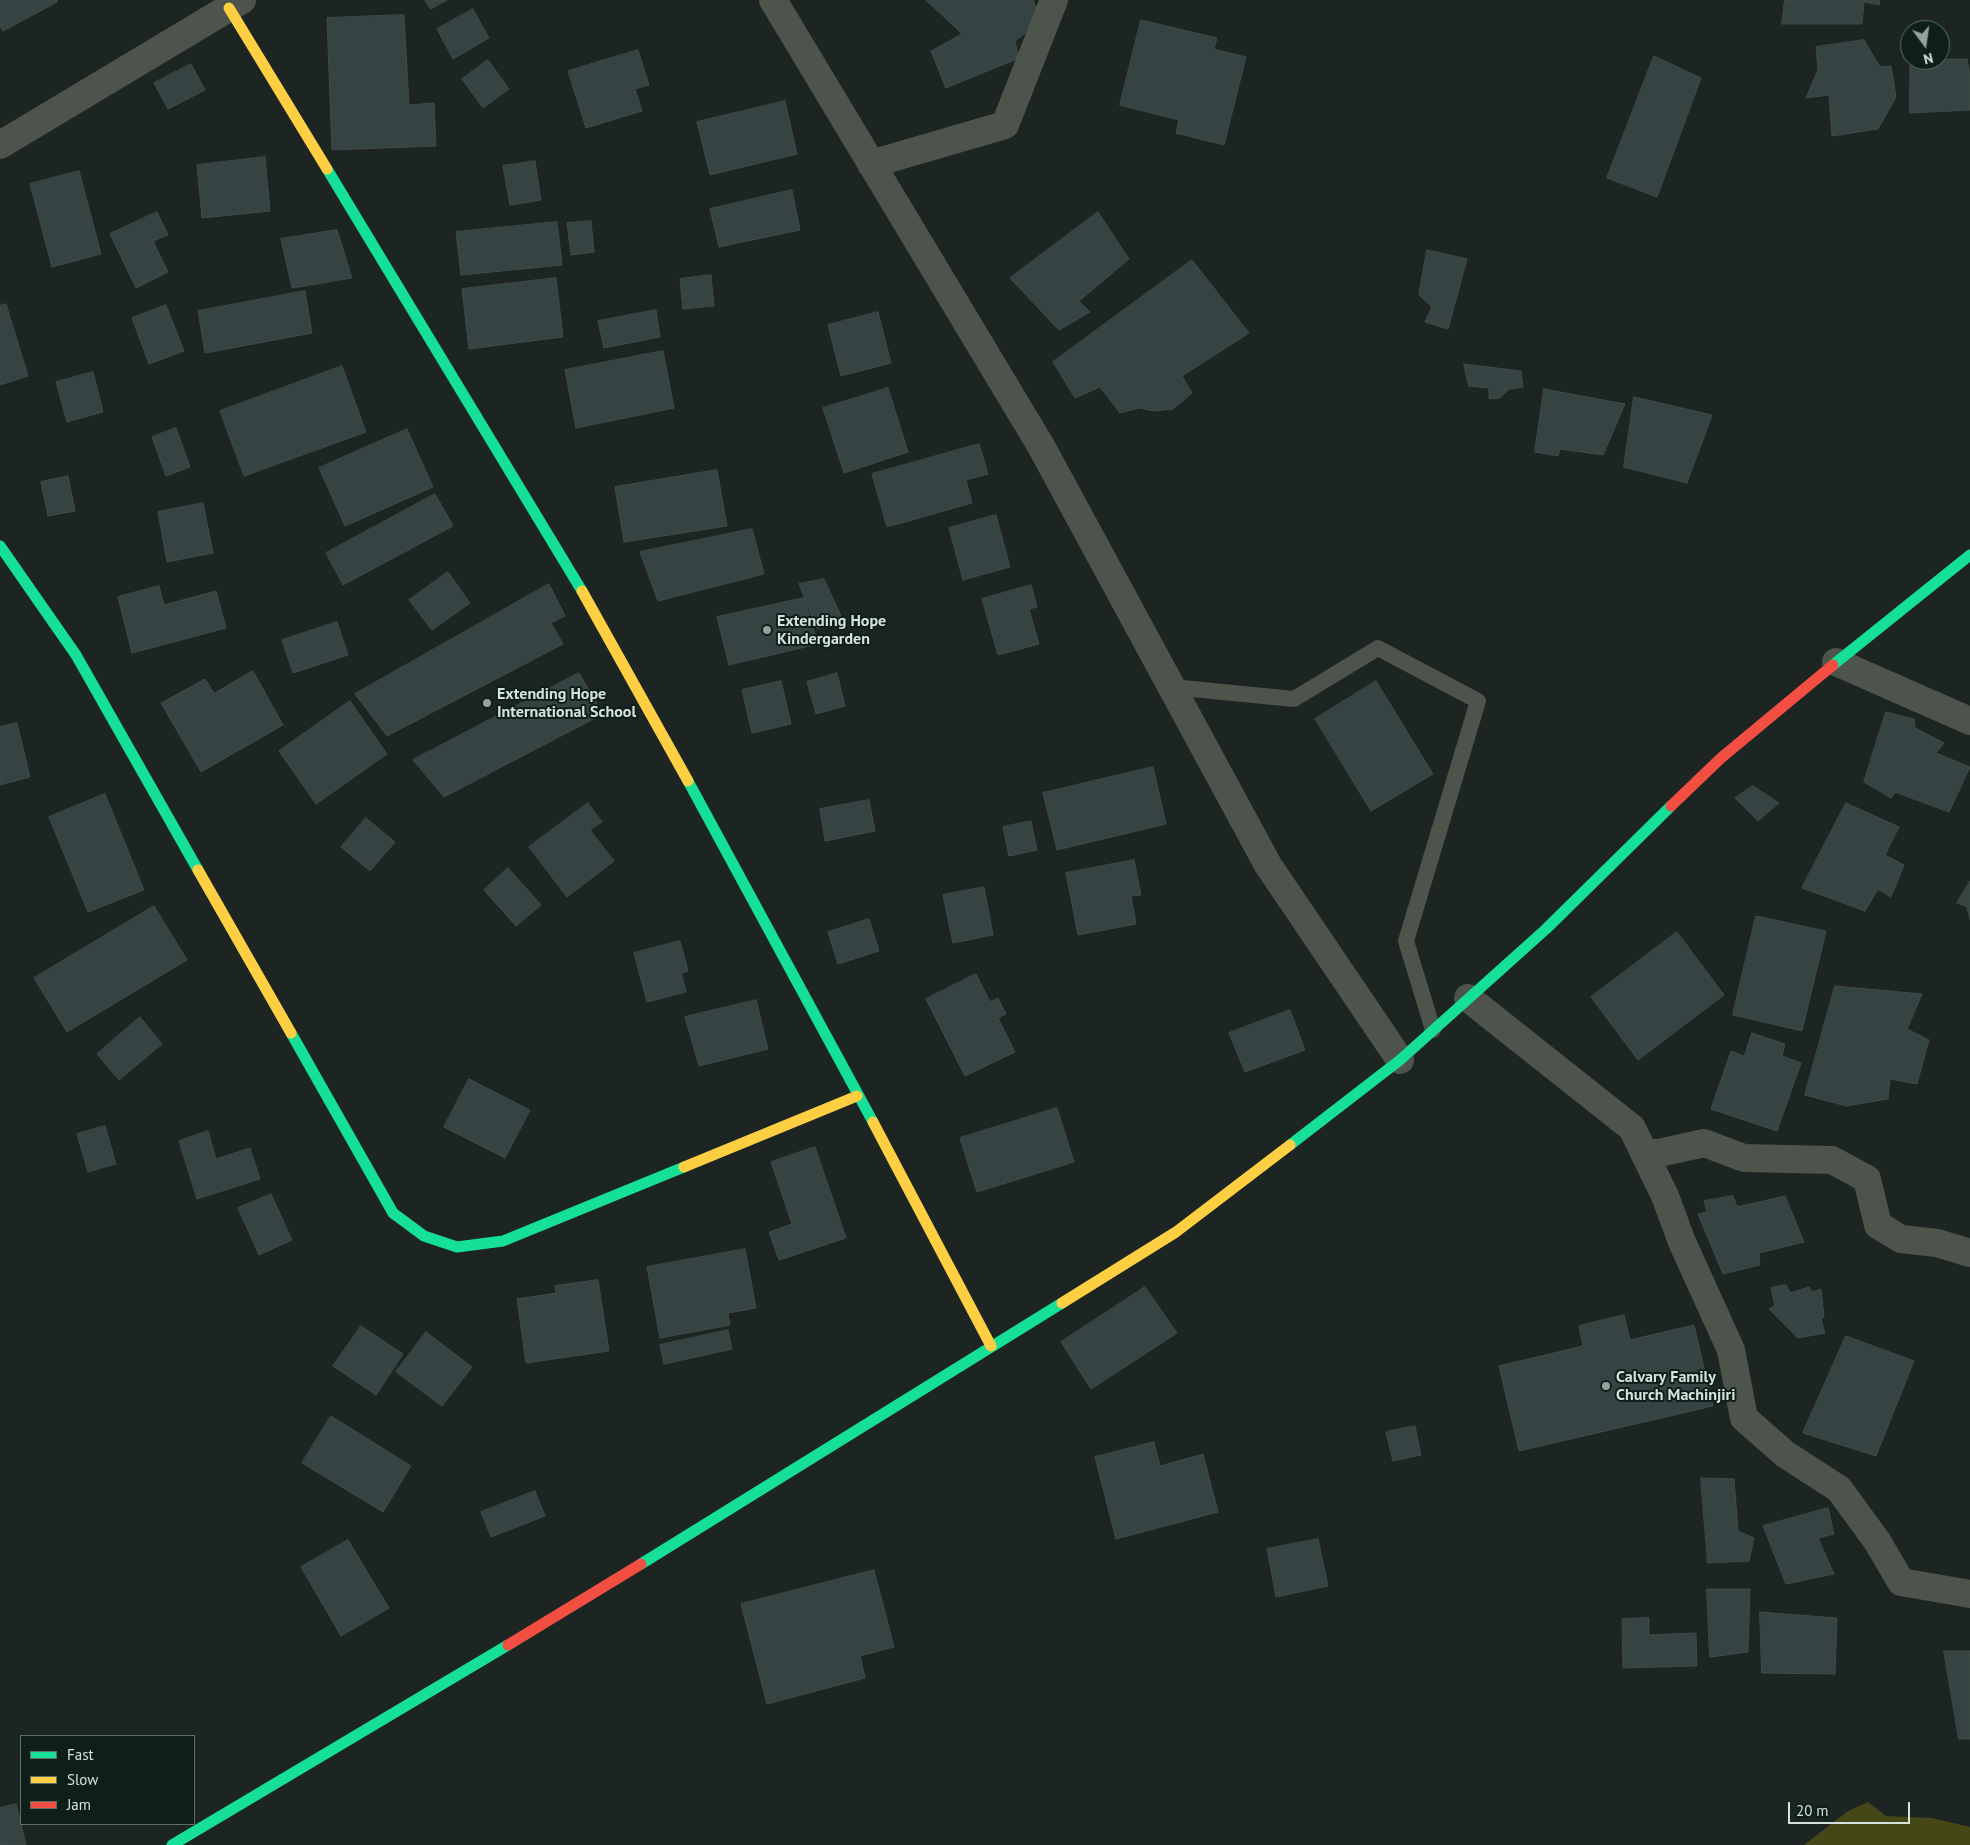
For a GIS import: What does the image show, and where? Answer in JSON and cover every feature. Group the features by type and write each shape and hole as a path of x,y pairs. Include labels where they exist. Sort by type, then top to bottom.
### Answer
{"street":[{"path":"773,0 1041,446 1268,865 1400,1060"},
{"path":"871,164 1006,125 1054,0"},
{"path":"0,145 235,4 604,627 808,999 857,1096 991,1346"},
{"path":"0,546 76,655 393,1213 424,1236 457,1247 503,1241 857,1096"},
{"path":"172,1845 598,1591 1176,1232 1400,1060 1546,929 1721,758 1836,662 1970,555"},
{"path":"1836,662 1970,721"},
{"path":"1468,998 1632,1128 1665,1196 1708,1302 1731,1350 1744,1418 1785,1454 1839,1489 1877,1541 1901,1582 1970,1594"},
{"path":"1644,1153 1659,1153 1704,1144 1744,1158 1832,1160 1867,1179 1878,1224 1901,1239 1937,1243 1970,1253"}],"lane":[{"path":"1172,687 1294,699 1378,648 1478,701 1406,941 1433,1030"}],"shaded area":[{"path":"1868,1802 1886,1816 1932,1818 1970,1827 1970,1845 1804,1845 1848,1811"}],"building":[{"path":"0,0 57,0 57,2 3,31 0,26"},
{"path":"425,0 447,0 431,9"},
{"path":"926,0 1033,0 1042,20 1015,41 1019,58 946,88 931,51 962,34"},
{"path":"1785,0 1880,0 1879,5 1864,2 1862,24 1782,24"},
{"path":"473,9 489,38 453,59 437,29"},
{"path":"404,15 409,105 434,103 436,146 332,150 327,18"},
{"path":"1141,20 1217,38 1214,49 1246,57 1224,145 1176,133 1179,120 1120,105"},
{"path":"1864,40 1880,67 1891,66 1896,97 1878,129 1832,136 1829,95 1806,98 1818,70 1816,47"},
{"path":"638,50 649,85 635,89 642,111 586,128 568,71"},
{"path":"1654,56 1701,78 1657,197 1607,178"},
{"path":"1950,59 1967,59 1970,75 1970,110 1910,113 1910,70 1950,70"},
{"path":"488,60 509,89 483,108 462,79"},
{"path":"191,64 205,90 168,109 154,83"},
{"path":"785,101 797,154 710,175 697,122"},
{"path":"265,157 270,211 202,218 197,165"},
{"path":"535,161 541,200 510,205 503,166"},
{"path":"79,171 101,254 52,267 30,184"},
{"path":"792,190 800,230 719,247 710,209"},
{"path":"157,212 168,235 153,241 168,272 136,288 110,234"},
{"path":"1098,212 1129,259 1079,301 1090,312 1059,330 1010,278"},
{"path":"591,221 594,252 571,255 567,223"},
{"path":"557,222 562,265 461,275 456,232"},
{"path":"337,230 352,278 292,288 281,239"},
{"path":"1427,250 1467,259 1448,329 1425,322 1432,307 1419,295"},
{"path":"1192,260 1249,333 1182,376 1192,393 1173,409 1154,411 1139,408 1120,413 1100,387 1075,398 1053,362"},
{"path":"711,275 714,306 683,309 680,279"},
{"path":"556,278 563,337 469,349 462,289"},
{"path":"305,291 312,333 205,353 198,311"},
{"path":"6,304 28,376 0,385 0,306"},
{"path":"166,305 184,351 149,364 132,318"},
{"path":"656,310 660,337 604,348 598,321"},
{"path":"878,312 891,363 841,376 828,325"},
{"path":"663,351 674,408 576,428 565,370"},
{"path":"1464,364 1521,371 1523,387 1509,389 1500,398 1489,399 1489,388 1469,386"},
{"path":"342,366 366,432 244,476 220,411"},
{"path":"93,372 103,412 67,422 56,382"},
{"path":"888,388 908,452 844,473 823,408"},
{"path":"1544,389 1625,404 1603,455 1560,449 1558,456 1535,452"},
{"path":"1634,397 1712,415 1687,483 1624,467"},
{"path":"176,428 190,467 166,476 152,437"},
{"path":"407,429 433,487 345,526 319,468"},
{"path":"979,444 988,474 966,480 972,503 887,527 872,474"},
{"path":"717,470 727,526 624,542 615,487"},
{"path":"68,476 75,511 48,516 41,482"},
{"path":"435,494 453,526 343,585 326,553"},
{"path":"203,503 213,553 167,562 158,512"},
{"path":"996,515 1010,567 963,580 949,528"},
{"path":"752,529 764,574 658,601 640,552"},
{"path":"448,572 470,603 432,630 409,600"},
{"name":"Extending Hope Kindergarden","path":"824,579 842,618 817,629 799,584"},
{"name":"Extending Hope International School","path":"549,584 565,616 551,623 563,644 387,736 355,694"},
{"path":"1031,585 1037,607 1029,609 1039,644 998,655 982,599"},
{"path":"159,586 164,605 216,591 226,628 132,653 118,597"},
{"name":"Extending Hope Kindergarden","path":"804,598 818,644 729,665 717,617"},
{"path":"337,622 348,655 293,673 282,640"},
{"path":"253,671 283,725 201,772 161,703 205,679 214,693"},
{"name":"Extending Hope International School","path":"579,673 603,714 444,797 413,760"},
{"path":"837,673 845,706 816,714 807,682"},
{"path":"781,681 791,724 752,733 742,690"},
{"path":"1376,681 1433,774 1371,811 1315,719"},
{"path":"350,701 387,754 316,804 279,751"},
{"path":"1886,712 1914,719 1915,728 1944,743 1936,753 1970,767 1949,812 1895,792 1891,798 1864,782"},
{"path":"17,723 30,777 0,785 0,727"},
{"path":"1153,767 1166,824 1057,850 1043,793"},
{"path":"1753,786 1779,803 1758,821 1735,798"},
{"path":"105,794 144,890 88,912 49,817"},
{"path":"869,800 875,831 825,841 820,809"},
{"path":"588,803 602,822 590,830 614,861 567,897 529,847"},
{"path":"1846,803 1899,827 1885,855 1904,865 1891,897 1878,889 1865,911 1802,888"},
{"path":"366,818 395,842 370,871 341,847"},
{"path":"1031,821 1037,850 1009,856 1003,827"},
{"path":"1134,860 1141,895 1131,896 1136,924 1078,935 1066,873"},
{"path":"508,868 541,905 516,926 484,890"},
{"path":"1970,881 1970,920 1967,907 1957,903"},
{"path":"984,887 993,935 953,943 943,895"},
{"path":"154,906 187,960 67,1032 34,978"},
{"path":"1756,916 1826,931 1802,1031 1733,1015"},
{"path":"869,919 879,951 838,964 828,932"},
{"path":"1677,932 1724,995 1638,1060 1591,997"},
{"path":"680,941 688,971 681,973 686,992 647,1002 634,953"},
{"path":"976,974 990,1002 998,998 1006,1014 998,1018 1015,1052 965,1076 926,999"},
{"path":"1835,986 1922,994 1907,1029 1929,1040 1917,1084 1890,1079 1888,1099 1846,1106 1805,1095"},
{"path":"756,1000 768,1049 699,1066 685,1017"},
{"path":"1290,1010 1305,1050 1245,1072 1229,1033"},
{"path":"140,1017 162,1044 119,1080 97,1054"},
{"path":"1752,1033 1785,1044 1782,1056 1801,1063 1777,1131 1711,1109 1731,1051 1744,1056"},
{"path":"469,1079 530,1110 505,1158 444,1127"},
{"path":"1057,1108 1074,1162 977,1192 960,1138"},
{"path":"105,1126 116,1164 88,1172 77,1134"},
{"path":"208,1131 216,1159 250,1148 260,1179 197,1199 179,1141"},
{"path":"815,1147 846,1238 779,1260 769,1232 792,1224 771,1162"},
{"path":"271,1194 292,1240 259,1255 238,1208"},
{"path":"1733,1196 1737,1207 1785,1196 1804,1242 1759,1253 1760,1265 1723,1274 1698,1214 1707,1212 1704,1201"},
{"path":"745,1249 756,1308 728,1313 730,1325 660,1338 647,1267"},
{"path":"598,1280 609,1351 526,1363 517,1299 556,1293 555,1286"},
{"path":"1786,1285 1790,1293 1809,1287 1812,1292 1821,1289 1824,1317 1821,1319 1825,1333 1798,1338 1769,1309 1775,1306 1771,1288"},
{"path":"1145,1287 1177,1333 1091,1389 1061,1342"},
{"name":"Calvary Family Church Machinjiri","path":"1624,1315 1630,1340 1694,1325 1713,1406 1519,1451 1499,1366 1583,1346 1579,1326"},
{"path":"361,1326 403,1354 376,1395 333,1366"},
{"path":"728,1330 732,1349 664,1364 660,1345"},
{"path":"426,1332 472,1367 442,1406 396,1372"},
{"path":"1846,1336 1914,1361 1876,1456 1803,1433"},
{"path":"331,1416 411,1466 383,1512 302,1463"},
{"path":"1415,1426 1421,1455 1393,1461 1386,1432"},
{"path":"1154,1442 1160,1466 1203,1454 1218,1512 1116,1539 1095,1457"},
{"path":"1701,1478 1734,1479 1738,1531 1754,1538 1749,1561 1708,1563"},
{"path":"535,1491 545,1516 491,1537 481,1512"},
{"path":"1828,1508 1834,1534 1818,1538 1834,1574 1786,1584 1763,1526"},
{"path":"1318,1539 1328,1586 1276,1597 1267,1549"},
{"path":"348,1540 389,1608 341,1636 301,1567"},
{"path":"874,1570 894,1647 860,1656 865,1678 767,1704 741,1604"},
{"path":"1707,1589 1750,1589 1748,1652 1710,1657"},
{"path":"1760,1612 1837,1618 1835,1674 1762,1673"},
{"path":"1649,1618 1649,1635 1696,1633 1697,1666 1623,1668 1622,1619"},
{"path":"1944,1651 1970,1651 1970,1739 1959,1739"},
{"path":"16,1804 26,1845 0,1845 0,1808"}],"traffic: fast":[{"path":"327,169 582,591"},
{"path":"0,546 76,655 198,870"},
{"path":"1833,665 1970,555"},
{"path":"688,781 873,1122"},
{"path":"1290,1145 1400,1060 1546,929 1671,806"},
{"path":"291,1033 393,1213 424,1236 457,1247 503,1241 684,1167"},
{"path":"641,1564 1062,1303"},
{"path":"172,1845 508,1645"}],"traffic: slow":[{"path":"229,8 327,169"},
{"path":"582,591 688,781"},
{"path":"198,870 291,1033"},
{"path":"684,1167 857,1096"},
{"path":"873,1122 991,1346"},
{"path":"1062,1303 1176,1232 1290,1145"}],"traffic: jam":[{"path":"1671,806 1721,758 1833,665"},
{"path":"508,1645 641,1564"}],"place":[{"name":"Extending Hope Kindergarden","path":"767,630"},
{"name":"Extending Hope International School","path":"487,703"},
{"name":"Calvary Family Church Machinjiri","path":"1606,1386"}]}
